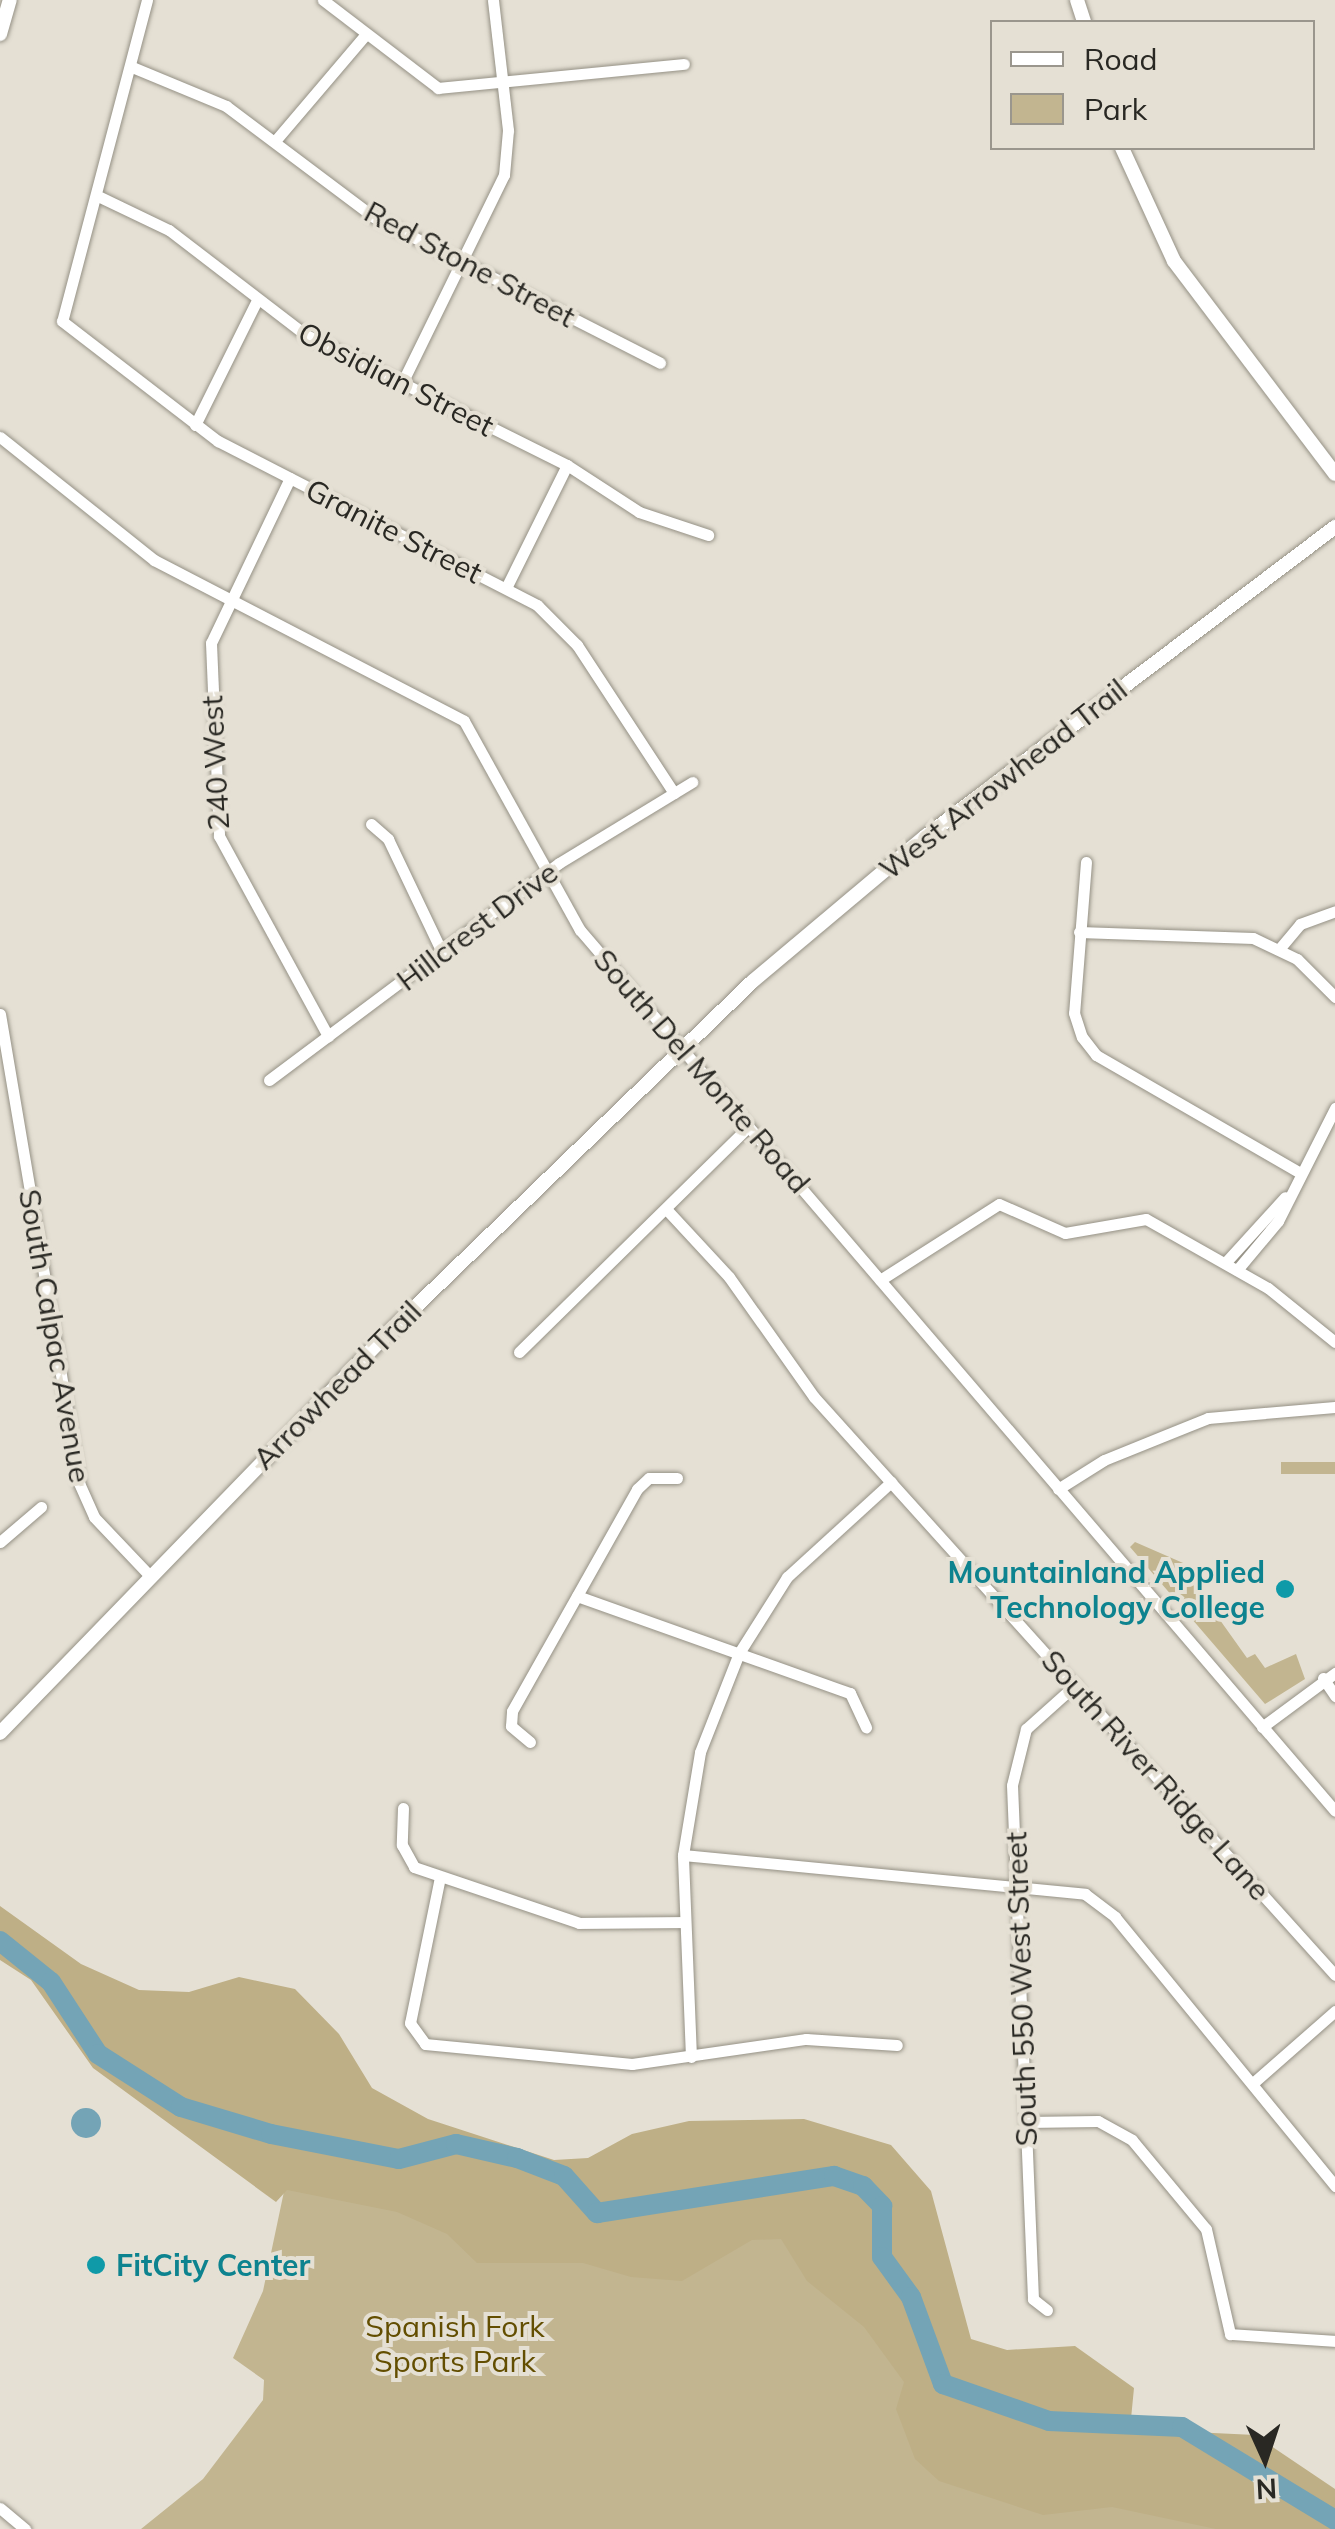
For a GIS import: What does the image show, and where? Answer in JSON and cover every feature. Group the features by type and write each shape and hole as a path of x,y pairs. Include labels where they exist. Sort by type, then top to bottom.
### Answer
{"main road":[{"path":"0,34 10,0"},
{"path":"1123,150 1174,261 1335,474"},
{"name":"West Arrowhead Trail","path":"683,1046 926,836 1335,527"},
{"name":"Arrowhead Trail","path":"0,1732 149,1575 683,1046"}],"street":[{"path":"100,196 147,0"},
{"path":"323,0 438,88 504,85 684,64"},
{"path":"402,383 504,176 504,85 493,0"},
{"path":"275,142 366,34"},
{"name":"Red Stone Street","path":"132,67 209,96 366,212 660,362"},
{"name":"Obsidian Street","path":"100,196 169,230 257,300 402,383 567,465 639,512 708,535"},
{"name":"Granite Street","path":"100,196 62,321 195,425 506,588 578,644 674,793"},
{"path":"195,425 257,300"},
{"name":"South Del Monte Road","path":"0,437 136,548 464,721 543,877 749,1126 1335,1811"},
{"path":"506,588 567,465"},
{"name":"240 West","path":"290,478 209,651 219,844 328,1036"},
{"name":"Hillcrest Drive","path":"270,1080 543,877 692,782"},
{"path":"371,824 388,839 442,952"},
{"path":"1086,862 1074,1013 1082,1037 1135,1079 1297,1172"},
{"path":"1280,948 1300,924 1335,912"},
{"path":"1080,932 1120,940 1228,934 1280,948 1335,996"},
{"name":"South Calpac Avenue","path":"0,1014 79,1483 100,1526 149,1575"},
{"path":"1231,1266 1278,1221 1297,1172 1335,1108"},
{"path":"518,1352 749,1126"},
{"path":"880,1280 999,1204 1065,1233 1146,1218 1231,1266 1335,1342"},
{"name":"South River Ridge Lane","path":"667,1210 891,1482 1335,1975"},
{"path":"1058,1489 1104,1460 1208,1418 1335,1407"},
{"path":"530,1742 511,1726 512,1710 637,1489 678,1478"},
{"path":"690,2056 683,1855 700,1752 739,1653 787,1577 891,1482"},
{"path":"0,1542 41,1507"},
{"path":"577,1596 850,1692 866,1728"},
{"path":"1262,1728 1329,1675 1335,1696"},
{"name":"South 550 West Street","path":"1046,2310 1033,2299 1014,1760 1026,1729 1075,1685"},
{"path":"403,1808 405,1858 440,1877 579,1923 684,1922"},
{"path":"683,1855 1017,1886 1102,1904 1335,2186"},
{"path":"440,1877 415,1967 414,2037 588,2063 690,2056 806,2040 898,2045"},
{"path":"1253,2083 1335,2012"},
{"path":"1026,2122 1098,2121 1132,2140 1206,2228 1230,2334 1335,2341"},
{"path":"0,2508 25,2529"}],"green space":[{"path":"1281,1462 1335,1462 1335,1474 1281,1474"},
{"path":"1135,1542 1206,1573 1200,1592 1247,1658 1255,1654 1265,1668 1296,1654 1305,1679 1265,1704 1130,1547"},
{"name":"Spanish Fork Sports Park","path":"294,2144 839,2185 937,2388 1333,2529 141,2529 203,2479 263,2400 264,2380 233,2358 263,2291"}],"shaded area":[{"path":"0,1906 81,1964 139,1990 189,1992 239,1977 295,1989 339,2034 372,2088 428,2119 554,2160 588,2158 632,2134 689,2121 804,2119 891,2145 931,2191 971,2339 1007,2350 1075,2346 1134,2388 1130,2429 1255,2435 1335,2489 1335,2529 1216,2529 1112,2507 1043,2515 939,2481 915,2459 896,2409 904,2382 864,2327 807,2281 781,2239 752,2240 682,2281 631,2277 583,2263 477,2263 447,2234 397,2212 287,2190 276,2202 93,2068 31,1980 0,1960"}],"water":[{"path":"86,2108 97,2112 101,2123 97,2134 86,2138 75,2134 71,2123 75,2112"}],"waterway":[{"path":"0,1941 51,1982 98,2054 181,2107 271,2134 399,2159 456,2144 517,2158 564,2176 597,2213 834,2176 863,2186 882,2206 882,2257 911,2297 943,2384 1049,2421 1182,2427 1335,2520"}],"place":[{"name":"Mountainland Applied Technology College","path":"1285,1589"},
{"name":"FitCity Center","path":"96,2265"}]}
